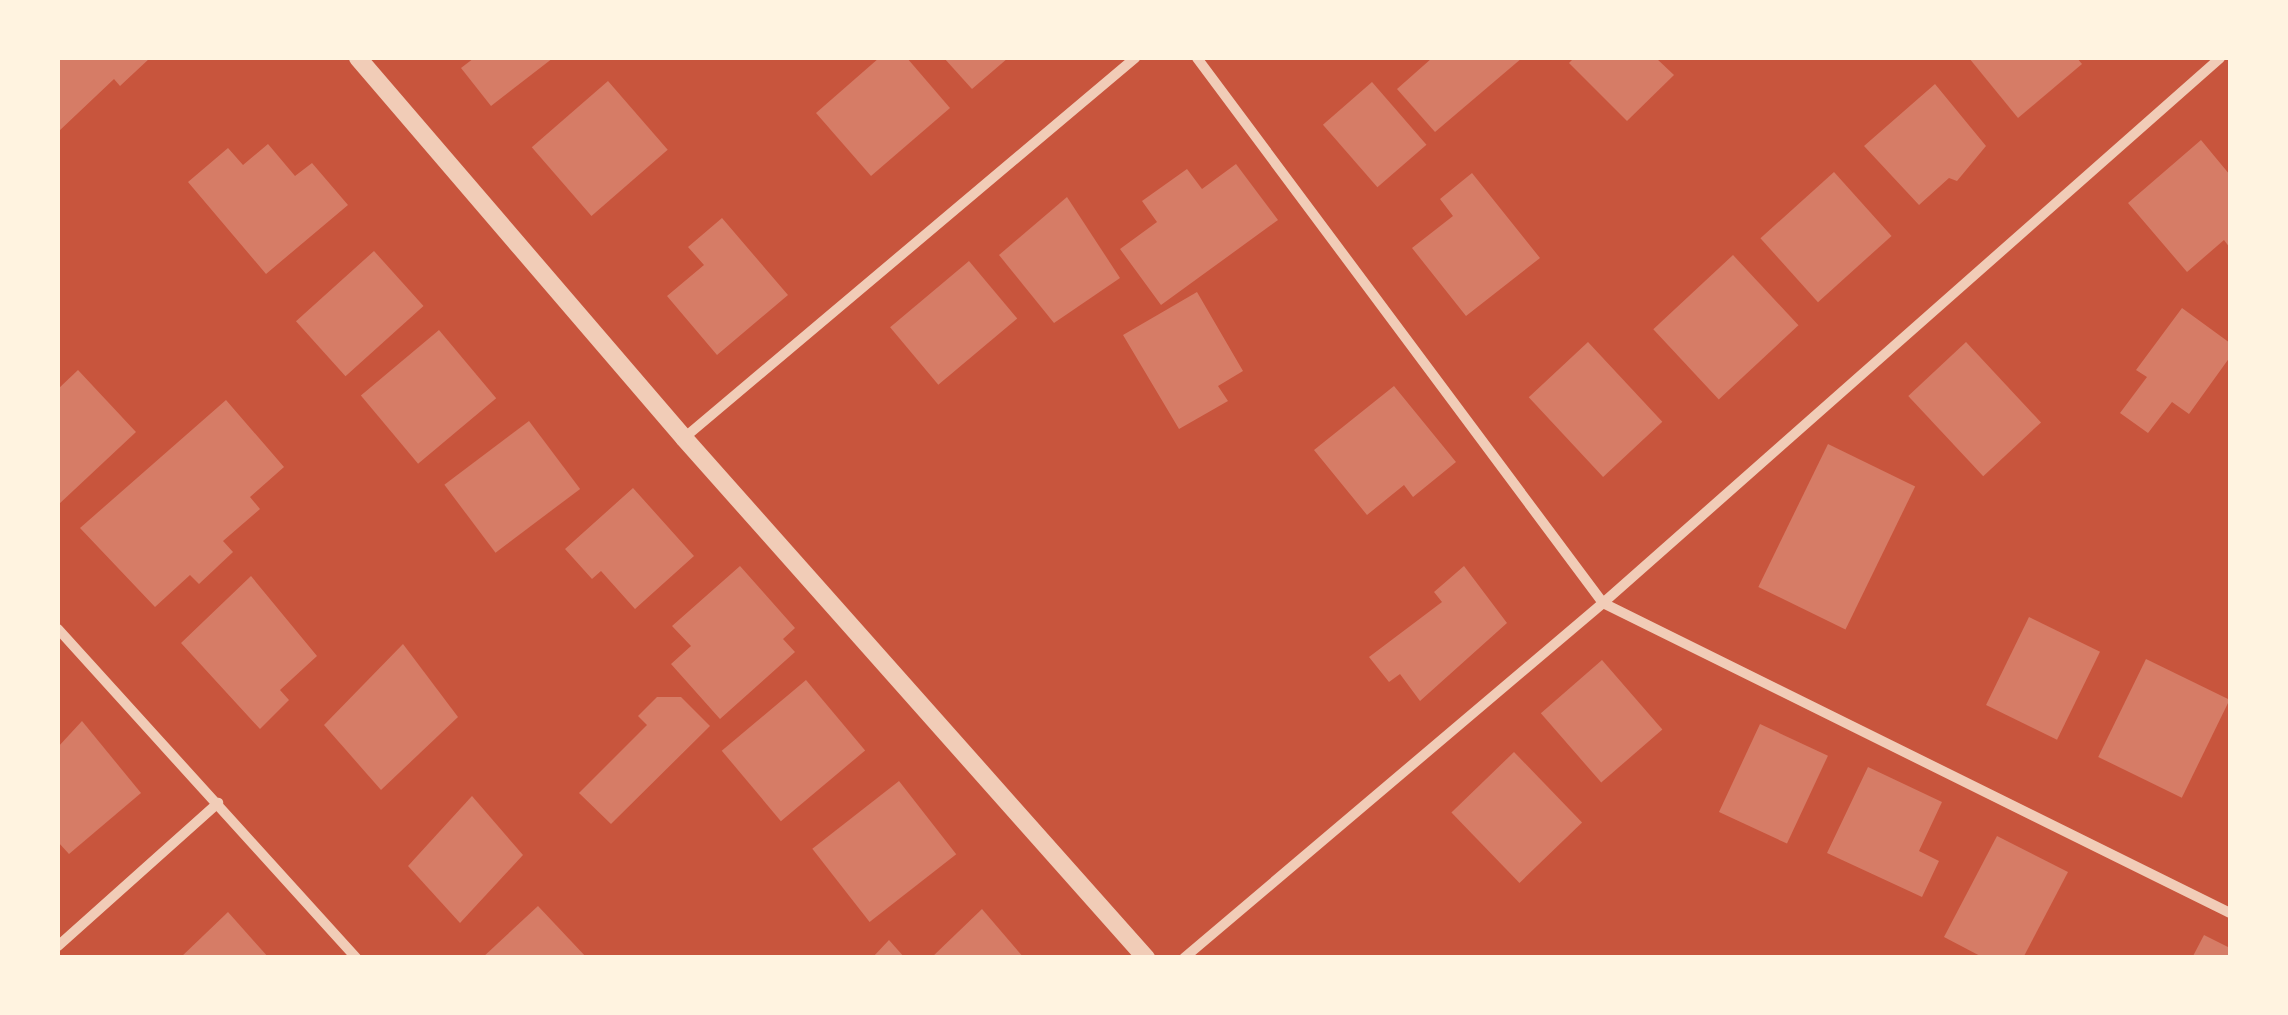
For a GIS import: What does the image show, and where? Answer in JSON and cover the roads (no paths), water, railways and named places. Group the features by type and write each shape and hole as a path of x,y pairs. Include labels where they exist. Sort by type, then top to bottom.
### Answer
{"street":[{"path":"358,58 684,438 1146,958"},
{"path":"684,438 1134,58"},
{"path":"1197,58 1603,603 2230,914"},
{"path":"1184,958 1603,603 2220,58"},
{"path":"58,629 356,958"},
{"path":"58,946 218,804"}]}
